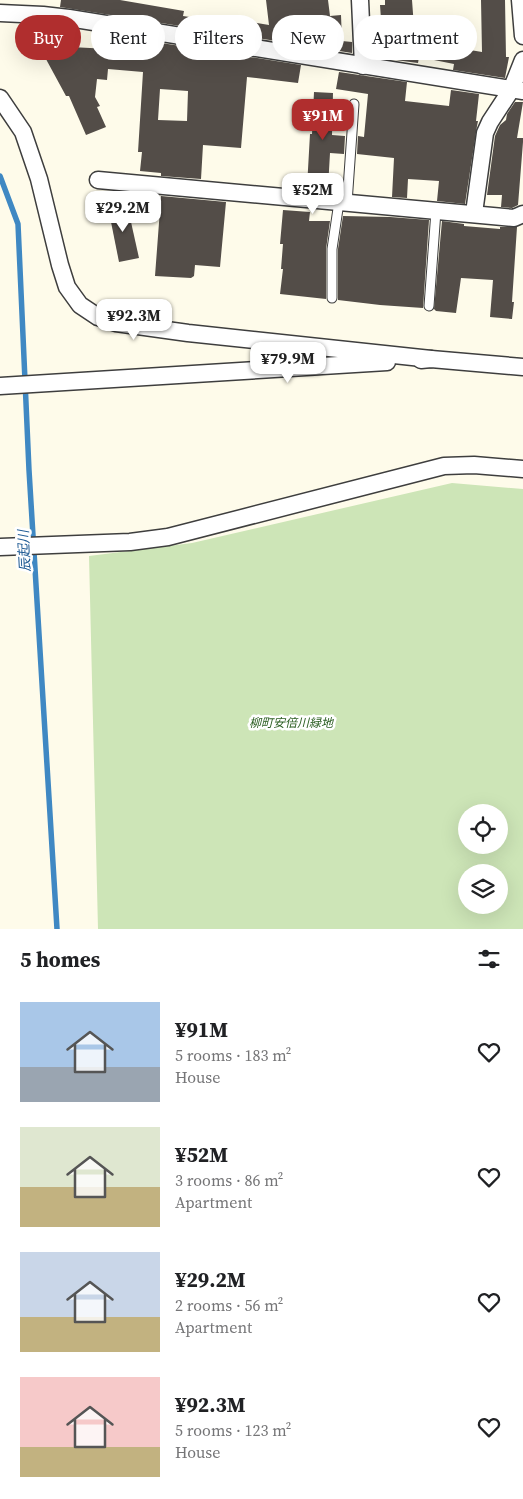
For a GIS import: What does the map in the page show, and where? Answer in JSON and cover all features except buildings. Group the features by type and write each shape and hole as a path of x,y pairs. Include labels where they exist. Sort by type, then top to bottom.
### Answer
{"street":[{"path":"360,0 363,66"},
{"path":"522,9 523,36"},
{"path":"0,13 69,18 517,91"},
{"path":"474,213 485,133 490,122 517,91 523,60"},
{"path":"0,98 23,132 39,179 67,287 80,305 98,317 116,323 188,333 523,367"},
{"path":"98,180 514,218 523,214"},
{"path":"0,386 431,359"},
{"path":"0,548 130,542 168,537 444,466 474,466 523,470"}],"lane":[{"path":"332,298 332,249 343,202 354,104"},
{"path":"429,306 436,211"}],"green space":[{"name":"柳町安倍川緑地","path":"452,483 523,489 523,929 98,929 89,556 192,543"}],"waterway":[{"name":"辰起川","path":"0,176 18,224 29,470 57,929"}]}
